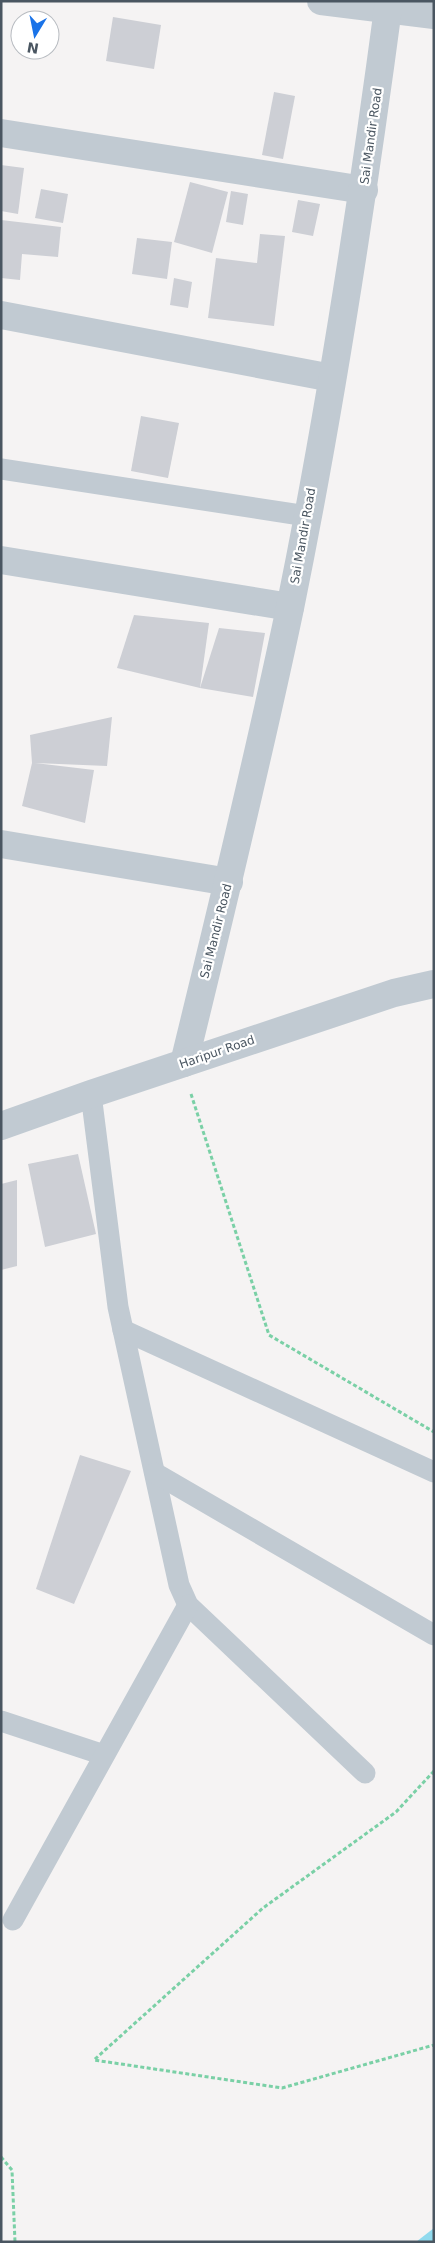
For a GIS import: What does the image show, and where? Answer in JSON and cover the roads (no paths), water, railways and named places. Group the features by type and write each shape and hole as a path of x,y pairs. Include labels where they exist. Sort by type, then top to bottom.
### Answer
{"street":[{"path":"321,1 388,6 434,15"},
{"name":"Sai Mandir Road","path":"184,1063 229,882 290,607 364,190 388,6"},
{"path":"1,133 364,190"},
{"path":"1,315 332,378"},
{"path":"1,560 290,607"},
{"path":"1,844 229,882"},
{"name":"Haripur Road","path":"1,1126 394,992 434,984"}],"lane":[{"path":"1,469 306,516"},
{"path":"91,1094 118,1307 179,1586 188,1605 365,1772"},
{"path":"123,1330 434,1472"},
{"path":"155,1473 434,1635"},
{"path":"13,1920 188,1605"},
{"path":"1,1721 104,1755"}],"water":[{"path":"434,2228 434,2242 416,2242"}]}
